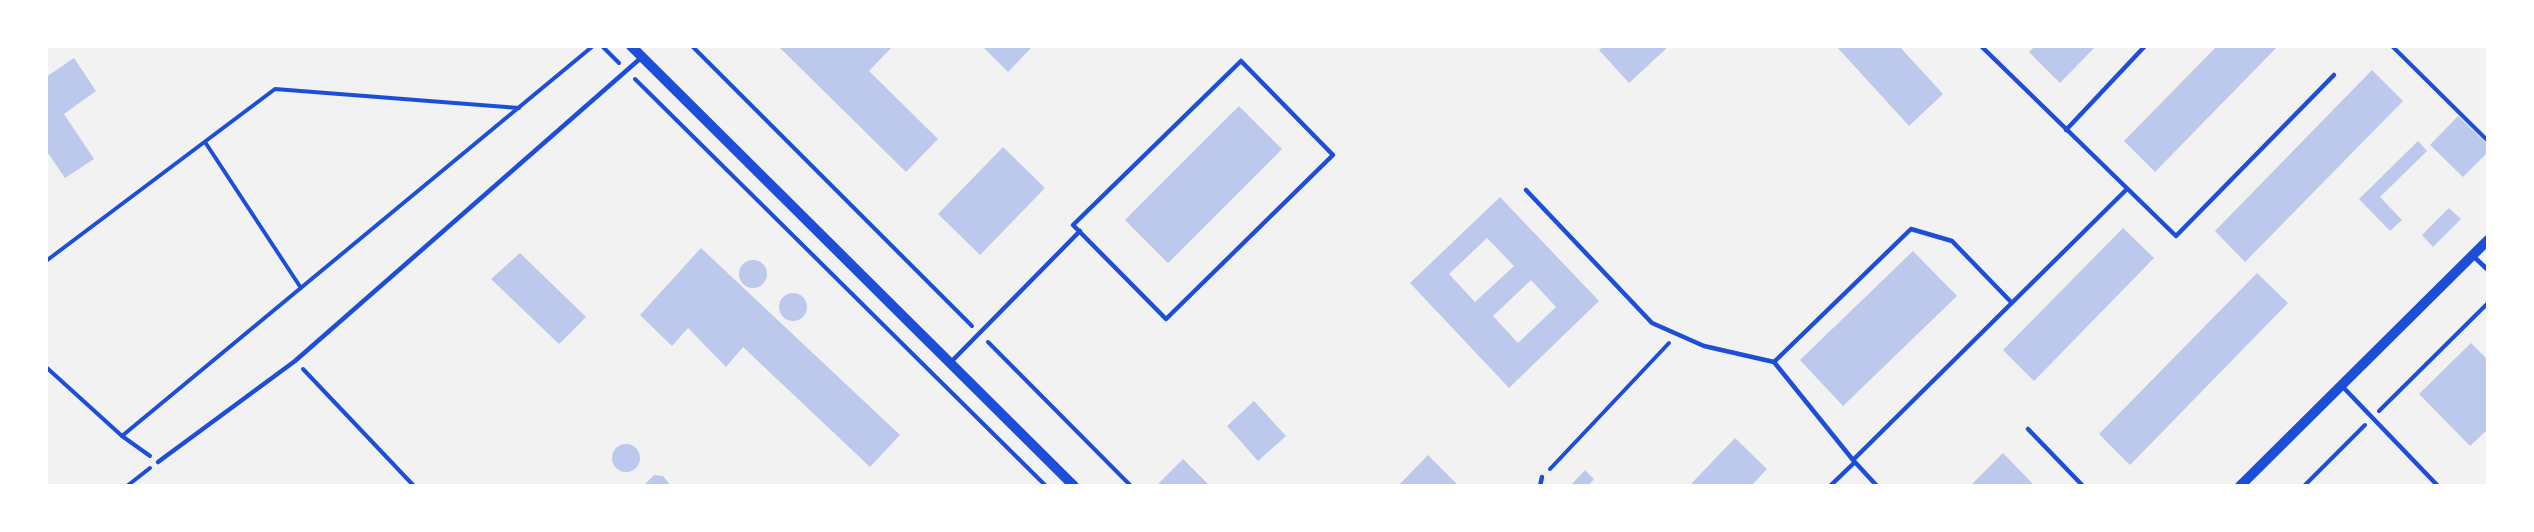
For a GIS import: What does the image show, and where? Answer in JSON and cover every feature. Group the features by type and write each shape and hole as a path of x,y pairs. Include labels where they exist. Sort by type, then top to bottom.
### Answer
{"street":[{"path":"631,46 1074,486"},
{"path":"2240,486 2487,240"}],"lane":[{"path":"1981,46 2176,236 2334,75"},
{"path":"2066,130 2145,46"},
{"path":"158,462 296,361 642,57"},
{"path":"1240,61 1333,155 1166,320 1080,231 1073,225 1240,61"},
{"path":"1830,486 2127,189"},
{"path":"1526,190 1652,322 1704,346 1774,362 1877,486"},
{"path":"1774,362 1911,229 1952,241 2012,303"},
{"path":"950,363 1080,231"},
{"path":"2472,255 2487,270"},
{"path":"2341,385 2438,486"},
{"path":"2028,429 2083,486"},
{"path":"1540,486 1542,477"}],"path":[{"path":"122,436 593,46"},
{"path":"602,46 1046,486"},
{"path":"692,46 1131,486"},
{"path":"2392,46 2487,141"},
{"path":"46,261 275,89 519,108"},
{"path":"205,142 301,288"},
{"path":"2304,486 2487,303"},
{"path":"1542,477 1677,334"},
{"path":"296,361 414,486"},
{"path":"46,367 122,436 158,462 127,486"}],"building":[{"path":"778,46 893,46 869,71 938,139 906,172"},
{"path":"982,46 1033,46 1008,72"},
{"path":"1604,46 1669,46 1629,83 1599,50"},
{"path":"1836,46 1899,46 1943,94 1909,126"},
{"path":"2035,46 2096,46 2060,83 2029,52"},
{"path":"2217,46 2278,46 2155,172 2124,141"},
{"path":"74,58 96,91 64,114 94,159 65,178 46,150 46,77"},
{"path":"2372,70 2403,101 2245,262 2215,231"},
{"path":"1239,106 1282,149 1168,263 1125,220"},
{"path":"2458,116 2488,145 2488,152 2463,177 2430,145"},
{"path":"2418,141 2427,151 2380,197 2402,220 2390,231 2359,199"},
{"path":"1003,147 1045,188 980,255 938,214"},
{"path":"1500,197 1599,301 1509,388 1410,283","holes":["1487,238 1514,266 1475,302 1449,274","1531,280 1556,307 1518,343 1493,316"]},
{"path":"2449,208 2461,219 2433,247 2422,235"},
{"path":"2123,228 2154,258 2034,381 2003,350"},
{"path":"701,248 900,435 870,467 743,347 726,367 688,328 672,346 640,315"},
{"path":"1913,251 1957,296 1843,406 1800,360"},
{"path":"520,253 586,317 559,344 491,279"},
{"path":"753,260 763,264 767,274 763,284 753,288 743,284 739,274 743,264"},
{"path":"2257,273 2288,303 2130,465 2099,434"},
{"path":"793,293 803,297 807,307 803,317 793,321 783,317 779,307 783,297"},
{"path":"2471,343 2488,360 2488,429 2470,446 2419,394"},
{"path":"1254,401 1286,436 1258,461 1227,426"},
{"path":"1735,438 1767,469 1751,486 1689,486"},
{"path":"626,444 636,448 640,458 636,468 626,472 616,468 612,458 616,448"},
{"path":"2003,453 2035,486 1970,486"},
{"path":"1428,455 1459,486 1398,486"},
{"path":"1183,459 1210,486 1156,486"},
{"path":"1585,470 1594,479 1588,486 1570,486"},
{"path":"654,475 663,476 671,486 643,486"}]}
